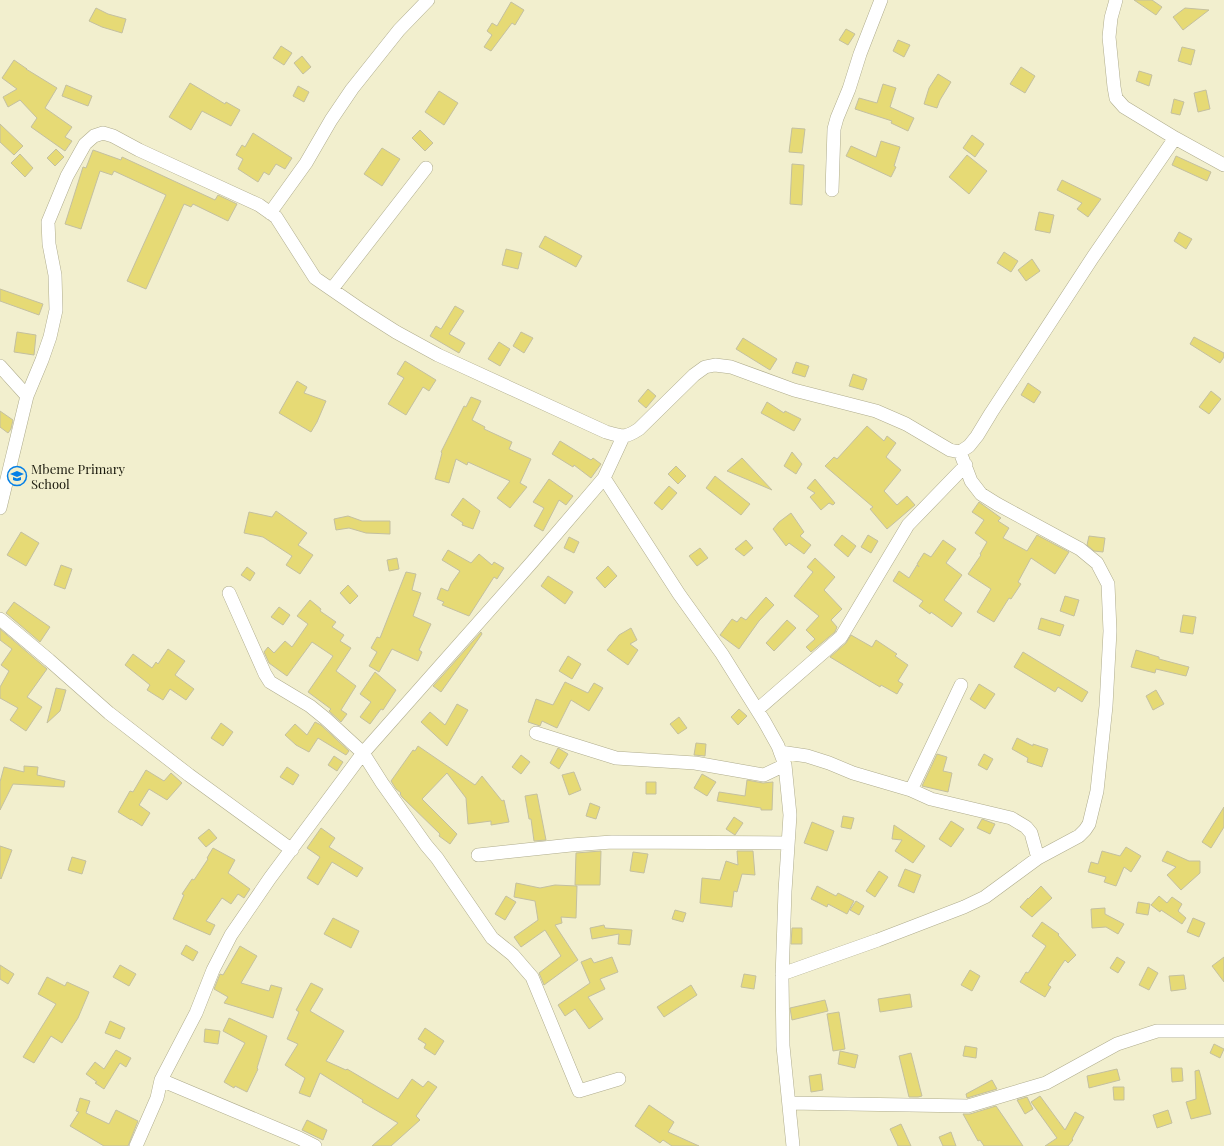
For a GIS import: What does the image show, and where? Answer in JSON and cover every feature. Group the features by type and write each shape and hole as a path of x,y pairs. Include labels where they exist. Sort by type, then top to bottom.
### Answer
{"street":[{"path":"270,213 306,163 331,120 352,89 399,30 428,0"},
{"path":"832,190 834,129 860,54 881,0"},
{"path":"1116,0 1111,18 1109,37 1116,98 1124,107 1176,138 1221,159"},
{"path":"0,508 27,396 50,337 56,310 55,275 48,244 48,222 66,176 84,144 94,136 103,133 113,136 139,150 259,204 276,217 315,278 396,332 438,355 606,432 623,437 630,435 639,429 694,375 705,367 715,365 731,367 794,390 876,411 906,424 950,450 960,452 977,436 990,413 1093,257 1176,138"},
{"path":"332,289 426,168"},
{"path":"0,366 27,396"},
{"path":"136,1146 157,1098 161,1080 196,1013 213,970 231,935 270,878 363,753 533,561 604,478 623,437"},
{"path":"782,974 878,940 964,907 985,897 1038,858 1079,836 1086,830 1089,824 1097,791 1106,706 1110,631 1108,584 1097,564 1080,549 981,494 971,481 960,452"},
{"path":"757,710 841,637 908,525 966,465"},
{"path":"604,478 675,589 722,654 757,710 780,752 785,765 790,815 782,974 783,1046 793,1146"},
{"path":"229,593 270,682 316,710 363,753 382,783 437,858 492,938 513,955 532,977 580,1091 619,1079"},
{"path":"0,620 115,717 189,775 292,850"},
{"path":"911,790 961,685"},
{"path":"536,733 616,758 696,763 764,775 785,765"},
{"path":"780,752 807,756 853,773 911,790 931,799 1011,818 1026,827 1031,833 1038,858"},
{"path":"478,855 612,842 788,843"},
{"path":"789,1103 968,1106 1046,1083 1117,1044 1157,1031 1224,1031"},
{"path":"161,1080 315,1146"}],"building":[{"path":"1134,0 1152,0 1162,7 1156,15"},
{"path":"511,2 524,10 515,25 512,23 491,51 484,47 492,35 487,31 492,23 497,26"},
{"path":"96,8 108,14 126,19 122,33 89,21"},
{"path":"1185,8 1209,10 1183,30 1173,17"},
{"path":"846,29 855,34 848,45 839,40"},
{"path":"898,40 910,45 904,57 893,51"},
{"path":"281,46 292,53 284,65 273,58"},
{"path":"1182,47 1195,50 1191,65 1178,61"},
{"path":"302,56 311,67 303,74 294,63"},
{"path":"14,60 57,88 45,108 72,127 65,137 72,141 65,151 31,127 37,118 20,100 8,107 3,97 17,89 2,78"},
{"path":"1021,67 1035,76 1025,93 1010,84"},
{"path":"1139,71 1152,75 1149,86 1136,81"},
{"path":"938,74 951,82 937,108 924,104 929,88"},
{"path":"190,83 225,104 226,102 240,110 231,126 202,111 191,130 169,117"},
{"path":"883,84 896,88 890,107 914,118 908,131 891,123 892,121 855,109 859,98 877,103"},
{"path":"66,85 92,96 88,106 62,96"},
{"path":"298,86 309,92 304,102 293,96"},
{"path":"1206,90 1210,109 1198,112 1194,93"},
{"path":"439,91 458,103 444,125 425,112"},
{"path":"1174,99 1184,102 1180,115 1171,113"},
{"path":"0,124 23,146 14,155 0,142"},
{"path":"792,128 805,129 802,153 789,152"},
{"path":"420,130 433,143 425,151 412,138"},
{"path":"253,133 292,158 285,169 276,164 269,175 264,172 258,182 238,169 243,159 236,155 242,145 245,147"},
{"path":"972,135 984,144 975,157 963,148"},
{"path":"881,141 900,147 894,166 896,167 891,177 846,156 851,146 876,157"},
{"path":"382,148 400,159 382,186 364,174"},
{"path":"56,149 64,157 55,166 47,158"},
{"path":"93,150 121,160 122,157 215,200 218,195 237,204 228,221 193,204 191,207 184,204 146,289 127,281 166,195 114,171 112,175 100,171 81,229 65,224 83,167 86,168"},
{"path":"20,154 33,168 25,177 11,163"},
{"path":"967,155 987,171 969,194 949,177"},
{"path":"1176,156 1211,172 1207,181 1172,165"},
{"path":"792,164 804,165 802,205 790,204"},
{"path":"1062,180 1101,199 1088,217 1077,209 1082,203 1057,190"},
{"path":"1039,212 1054,215 1050,233 1035,230"},
{"path":"1179,232 1192,239 1186,249 1174,241"},
{"path":"545,236 582,256 576,267 539,247"},
{"path":"506,249 522,253 518,269 502,265"},
{"path":"1004,252 1018,261 1011,272 997,263"},
{"path":"1032,259 1040,271 1026,281 1018,270"},
{"path":"0,289 43,304 39,315 0,301"},
{"path":"455,306 464,311 449,334 465,343 459,353 430,336 436,326 441,329"},
{"path":"17,332 36,335 34,355 14,352"},
{"path":"521,332 533,338 524,353 513,346"},
{"path":"1194,337 1224,353 1224,357 1220,363 1190,344"},
{"path":"743,338 777,359 770,370 736,349"},
{"path":"499,342 510,349 500,366 488,359"},
{"path":"405,361 436,380 429,391 423,387 406,415 388,404 404,378 397,374"},
{"path":"796,362 809,366 805,377 792,373"},
{"path":"853,374 867,379 863,390 849,386"},
{"path":"297,381 307,387 304,393 326,401 311,432 279,413"},
{"path":"1028,383 1041,392 1034,403 1021,395"},
{"path":"648,389 656,396 646,408 638,401"},
{"path":"1211,391 1221,399 1209,414 1199,407"},
{"path":"471,397 481,401 472,420 485,427 484,429 512,442 509,449 531,459 520,483 527,487 510,508 497,498 510,481 468,462 467,465 456,459 449,483 435,479 441,452 464,406 466,407"},
{"path":"767,402 784,413 785,411 801,419 794,431 761,413"},
{"path":"0,411 13,420 11,429 8,433 0,427"},
{"path":"867,426 884,441 887,436 896,443 886,457 901,470 884,491 897,505 907,496 915,505 887,529 870,509 873,507 825,466 834,457 837,459"},
{"path":"560,441 591,460 593,458 601,464 591,478 574,465 573,467 552,454"},
{"path":"792,452 802,464 796,474 784,466"},
{"path":"742,458 772,490 727,471"},
{"path":"676,466 686,476 678,484 668,474"},
{"path":"715,476 750,504 741,515 706,488"},
{"path":"549,479 573,496 566,505 559,500 543,531 534,526 544,508 533,502"},
{"path":"815,479 835,503 833,505 829,503 821,510 810,497 815,493 807,488"},
{"path":"669,486 677,493 662,510 654,503"},
{"path":"463,498 480,511 473,529 462,525 463,523 451,515"},
{"path":"979,502 1001,518 998,521 1009,528 1003,538 1027,551 1037,535 1069,552 1055,574 1031,558 1018,582 1021,584 1011,599 1009,598 994,622 977,612 991,589 968,574 981,555 980,554 987,542 975,533 984,520 972,512"},
{"path":"276,511 307,533 298,545 313,555 300,574 286,565 292,556 263,537 244,533 249,512 272,517"},
{"path":"791,513 804,532 800,536 811,545 804,554 789,543 786,546 773,529 779,522"},
{"path":"348,516 362,521 390,521 390,534 366,533 349,528 336,530 334,519"},
{"path":"21,532 39,543 26,566 7,555"},
{"path":"842,535 856,546 848,557 834,545"},
{"path":"868,535 878,541 871,553 861,547"},
{"path":"1089,536 1105,538 1103,552 1094,551 1087,545"},
{"path":"569,537 579,542 574,553 564,548"},
{"path":"746,540 753,548 744,556 735,549"},
{"path":"943,540 956,549 946,563 962,575 944,600 962,613 952,627 931,612 930,614 919,606 923,601 893,581 899,571 909,578 917,565 919,567 917,564 924,553 931,557"},
{"path":"700,548 708,558 697,566 689,556"},
{"path":"448,550 471,563 479,554 492,565 494,562 504,568 497,579 494,577 469,616 442,605 444,602 437,599 441,588 448,591 460,571 442,560"},
{"path":"397,558 399,569 389,571 387,560"},
{"path":"815,558 835,577 824,590 842,609 831,620 837,627 835,632 811,652 806,647 815,639 806,630 819,616 794,596 813,572 807,567"},
{"path":"61,565 72,569 65,589 54,585"},
{"path":"608,566 617,576 605,588 596,578"},
{"path":"247,567 255,573 250,581 241,575"},
{"path":"406,572 416,574 412,590 421,593 413,616 431,624 419,650 422,652 418,661 392,649 379,672 369,666 377,652 371,648 377,637 380,638"},
{"path":"548,576 573,592 565,604 541,586"},
{"path":"348,585 358,596 350,604 340,593"},
{"path":"1065,596 1079,600 1074,616 1060,611"},
{"path":"766,597 774,605 759,621 739,649 720,635 732,619 737,622 741,617 746,620"},
{"path":"310,600 321,609 320,611 336,622 332,627 344,635 340,641 351,648 336,671 356,686 341,710 347,714 341,722 329,711 331,709 308,692 333,656 312,642 287,676 269,663 264,652 268,647 274,653 285,641 292,647 308,624 297,616"},
{"path":"14,602 50,627 40,642 6,613"},
{"path":"279,607 290,615 283,625 271,617"},
{"path":"1183,615 1196,617 1193,634 1180,632"},
{"path":"1041,618 1064,625 1060,636 1038,629"},
{"path":"787,620 796,628 774,651 766,643"},
{"path":"631,628 637,640 630,644 638,650 628,665 607,650 619,635"},
{"path":"0,629 47,669 27,697 42,707 26,731 10,720 18,708 0,698 0,687 9,671 1,665 12,649 0,640"},
{"path":"481,632 482,634 441,692 433,686"},
{"path":"851,635 872,647 876,640 897,654 895,656 908,665 898,681 903,684 897,694 881,685 880,687 830,657 846,643"},
{"path":"168,649 185,661 175,675 194,689 186,700 170,689 163,700 147,690 150,685 125,665 133,654 152,668 156,662 158,664"},
{"path":"1136,650 1159,657 1159,659 1189,667 1186,676 1156,669 1155,673 1131,667"},
{"path":"1023,652 1088,692 1082,702 1058,687 1055,692 1014,667"},
{"path":"568,656 581,664 572,679 559,671"},
{"path":"375,672 396,690 383,710 381,709 370,724 360,717 371,702 360,694"},
{"path":"565,682 588,693 594,683 603,688 589,711 571,700 557,728 542,721 540,726 528,722 536,699 553,705"},
{"path":"979,684 995,694 985,709 970,699"},
{"path":"56,688 66,690 60,711 47,723"},
{"path":"1156,690 1164,704 1153,710 1146,696"},
{"path":"457,704 468,710 447,746 421,722 430,712 445,725"},
{"path":"739,709 747,716 738,725 731,717"},
{"path":"679,717 687,728 678,734 670,724"},
{"path":"315,722 321,725 349,751 346,755 318,738 309,752 296,745 285,735 295,724 307,735"},
{"path":"221,723 233,732 223,746 211,738"},
{"path":"1017,738 1033,746 1033,744 1048,749 1042,767 1027,762 1028,758 1012,749"},
{"path":"696,743 706,744 705,756 694,755"},
{"path":"418,746 475,785 482,776 502,801 504,800 509,822 491,825 491,821 468,824 466,798 447,773 422,799 457,834 450,844 439,836 440,834 402,797 400,794 401,793 396,789 391,781 413,750 415,751"},
{"path":"558,748 568,754 559,769 550,763"},
{"path":"937,754 947,757 943,771 952,773 948,792 922,786"},
{"path":"984,754 993,759 987,770 978,765"},
{"path":"521,755 530,762 521,774 512,767"},
{"path":"334,756 343,762 337,771 328,765"},
{"path":"24,766 38,767 37,775 65,781 64,787 13,784 0,810 0,782 4,767 24,772"},
{"path":"287,767 299,775 293,785 280,777"},
{"path":"146,770 164,781 171,773 182,783 167,800 149,789 139,805 150,813 142,826 118,812 130,791 133,792"},
{"path":"574,772 581,790 569,795 562,775"},
{"path":"702,774 716,782 707,796 694,788"},
{"path":"747,780 763,783 773,782 772,810 761,810 761,808 717,801 719,792 745,796"},
{"path":"646,782 656,782 656,794 646,794"},
{"path":"537,794 546,840 534,841 531,819 529,819 525,796"},
{"path":"590,803 600,807 596,819 586,816"},
{"path":"1224,807 1224,827 1211,848 1202,842"},
{"path":"843,816 854,818 851,829 841,827"},
{"path":"734,817 743,823 735,835 726,829"},
{"path":"982,819 995,824 990,834 977,828"},
{"path":"951,821 964,829 951,847 939,839"},
{"path":"812,822 834,831 827,851 804,843"},
{"path":"894,825 925,846 913,863 895,851 902,840 892,839"},
{"path":"321,828 335,838 329,847 363,868 357,877 332,862 318,885 307,878 320,857 307,848"},
{"path":"209,829 217,838 206,847 198,838"},
{"path":"0,846 12,850 1,879 0,878"},
{"path":"1126,847 1141,856 1131,872 1124,867 1116,886 1104,882 1106,877 1088,872 1091,862 1098,864 1102,851 1120,856"},
{"path":"213,848 235,860 228,873 250,889 244,898 238,894 231,904 222,898 206,921 215,925 210,935 173,919 184,895 182,894 192,879 194,880 208,859 207,858"},
{"path":"601,851 600,885 575,885 576,853"},
{"path":"737,851 753,851 755,875 742,874 737,892 734,891 732,907 700,903 702,878 720,880 726,861 738,865"},
{"path":"1167,851 1189,861 1200,861 1200,873 1181,890 1167,875 1176,867 1162,861"},
{"path":"633,852 648,854 644,873 630,871"},
{"path":"72,857 86,861 82,874 68,870"},
{"path":"905,869 921,875 914,893 898,886"},
{"path":"879,871 888,877 875,897 866,891"},
{"path":"516,883 540,888 555,885 577,886 576,918 561,917 562,923 555,925 578,960 544,985 539,973 561,956 545,930 521,947 514,937 538,920 535,901 514,897"},
{"path":"817,886 836,896 838,893 854,901 847,914 828,904 827,907 811,899"},
{"path":"1041,886 1052,898 1032,917 1020,907"},
{"path":"506,896 516,902 505,920 495,914"},
{"path":"1159,896 1167,903 1172,897 1182,904 1178,911 1186,918 1182,924 1161,910 1160,912 1151,905"},
{"path":"856,901 864,906 859,915 850,910"},
{"path":"1138,902 1150,904 1148,915 1136,913"},
{"path":"1105,908 1105,914 1124,924 1118,934 1106,927 1092,928 1091,909"},
{"path":"675,910 686,913 683,922 672,919"},
{"path":"333,918 359,931 351,948 324,934"},
{"path":"1193,918 1205,923 1199,937 1187,932"},
{"path":"1042,922 1059,934 1058,935 1076,955 1068,963 1065,960 1048,985 1051,987 1045,997 1020,982 1026,972 1028,973 1046,946 1032,936"},
{"path":"604,925 605,928 632,930 630,945 618,944 619,934 592,939 590,928"},
{"path":"792,928 802,928 802,944 791,944"},
{"path":"186,945 198,952 193,961 181,954"},
{"path":"240,946 257,956 241,983 269,991 271,985 282,988 273,1018 224,1003 228,997 214,989 220,974 223,975"},
{"path":"612,957 618,972 600,979 605,989 588,997 603,1019 589,1029 575,1009 565,1016 558,1005 590,983 581,962 591,958 594,963"},
{"path":"1117,957 1125,962 1118,973 1110,968"},
{"path":"1224,957 1224,982 1212,966"},
{"path":"0,965 14,974 8,984 0,979"},
{"path":"120,965 136,974 129,986 113,977"},
{"path":"1148,967 1158,973 1149,990 1139,985"},
{"path":"970,970 980,976 972,991 961,985"},
{"path":"744,974 756,976 754,989 741,987"},
{"path":"1184,975 1186,989 1171,991 1169,976"},
{"path":"47,977 65,986 67,982 89,992 78,1018 62,1043 51,1036 34,1063 23,1057 56,1004 38,994"},
{"path":"311,983 323,989 310,1011 344,1031 326,1061 346,1070 347,1069 398,1099 412,1079 423,1087 428,1081 437,1087 416,1116 420,1120 391,1146 372,1146 398,1123 362,1102 363,1100 320,1073 310,1097 299,1093 305,1078 285,1065 298,1044 287,1039 299,1012 296,1010"},
{"path":"691,985 697,995 664,1017 657,1007"},
{"path":"910,994 912,1007 880,1012 878,999"},
{"path":"825,1000 828,1011 792,1020 790,1008"},
{"path":"839,1012 845,1049 833,1051 827,1014"},
{"path":"229,1018 267,1036 257,1068 258,1069 247,1092 235,1086 234,1088 224,1082 245,1043 223,1031"},
{"path":"110,1021 125,1028 120,1039 105,1033"},
{"path":"425,1028 444,1041 435,1055 424,1048 426,1044 418,1039"},
{"path":"205,1029 220,1031 218,1044 204,1042"},
{"path":"1214,1044 1224,1049 1220,1058 1210,1053"},
{"path":"965,1046 977,1048 976,1058 963,1056"},
{"path":"116,1050 131,1058 126,1067 120,1063 104,1089 86,1074 95,1062 104,1069"},
{"path":"840,1051 858,1055 855,1068 838,1064"},
{"path":"911,1053 922,1096 918,1097 909,1097 899,1056"},
{"path":"1171,1068 1182,1068 1183,1081 1172,1082"},
{"path":"1117,1069 1120,1080 1089,1088 1087,1076"},
{"path":"1199,1070 1211,1114 1191,1119 1186,1102 1196,1099 1195,1071"},
{"path":"821,1074 823,1090 811,1092 809,1076"},
{"path":"992,1080 997,1089 967,1098 966,1094"},
{"path":"1113,1087 1124,1087 1124,1100 1114,1100"},
{"path":"1040,1096 1065,1130 1075,1112 1084,1117 1072,1139 1073,1140 1068,1146 1045,1146 1057,1138 1031,1102"},
{"path":"1027,1097 1033,1109 1025,1114 1017,1100"},
{"path":"80,1098 90,1101 86,1113 109,1124 116,1110 138,1121 128,1146 104,1146 70,1126 79,1112 76,1111"},
{"path":"649,1105 674,1122 668,1132 699,1146 672,1146 663,1140 660,1143 635,1126"},
{"path":"996,1106 1023,1146 984,1146 980,1140 978,1141 963,1114 970,1114"},
{"path":"1168,1110 1172,1123 1157,1128 1153,1115"},
{"path":"307,1120 327,1130 323,1140 302,1130"},
{"path":"901,1124 911,1146 898,1146 890,1129"},
{"path":"951,1132 956,1146 943,1146 939,1137"}],"place":[{"name":"Mbeme Primary School","path":"17,476"}]}
